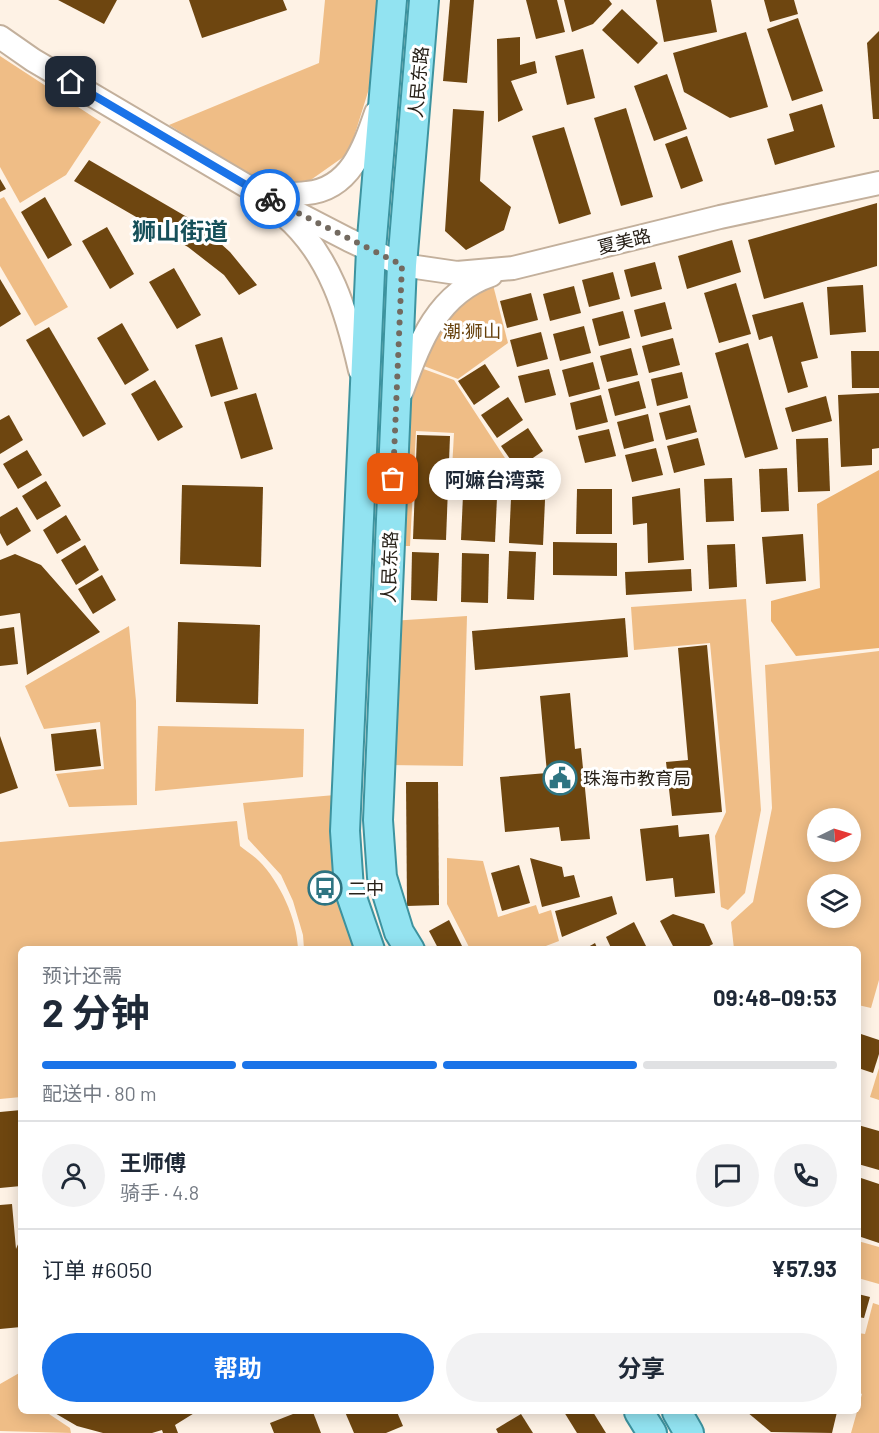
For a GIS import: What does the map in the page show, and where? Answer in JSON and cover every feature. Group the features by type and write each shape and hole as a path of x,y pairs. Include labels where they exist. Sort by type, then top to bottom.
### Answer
{"main road":[{"name":"人民东路","path":"369,946 349,889 345,831 371,250 392,0"},
{"name":"人民东路","path":"408,946 399,932 382,877 378,820 402,265 424,0"},
{"path":"640,1414 652,1433"},
{"path":"678,1414 689,1433"}],"street":[{"path":"0,37 33,60 260,194 292,221 312,242 332,277 348,324 364,392"},
{"path":"260,194 307,193 330,187 339,181 354,164 363,147 378,108 387,66"},
{"name":"夏美路","path":"260,194 402,265 458,273 513,268 720,217 879,183"},
{"path":"396,410 413,361 444,304 467,286 513,268"}],"green space":[{"path":"325,0 382,0 377,63 349,153 305,184 262,182 169,125 319,63"},
{"path":"0,56 101,122 66,175 20,203 0,167"},
{"path":"4,197 68,307 35,326 0,266 0,199"},
{"name":"潮·狮山","path":"492,281 508,343 458,379 416,363 447,313"},
{"path":"418,367 454,380 514,472 452,469 454,433 416,431 410,546 394,546 400,414"},
{"path":"746,599 761,810 745,893 728,910 721,907 715,836 726,812 710,643 634,650 631,607"},
{"path":"467,616 463,766 387,765 391,621"},
{"path":"129,626 136,701 137,805 69,807 56,774 104,769 100,722 44,729 25,686"},
{"path":"879,651 879,980 871,1008 861,1006 861,946 734,946 731,922 753,902 772,808 765,665"},
{"path":"158,726 304,729 303,777 155,791"},
{"path":"335,795 362,946 304,946 293,901 281,875 248,839 243,803"},
{"path":"237,821 240,846 267,870 286,902 298,946 18,946 18,1097 0,1099 0,842"},
{"path":"447,858 483,861 498,917 536,905 539,914 551,910 559,941 546,946 468,946 447,904"},
{"path":"879,1068 879,1100 870,1097"},
{"path":"861,1242 879,1247 879,1284 861,1279"},
{"path":"873,1303 879,1305 879,1433 851,1433 856,1414 861,1414 861,1333 865,1334"},
{"path":"18,1374 18,1414 49,1414 70,1428 71,1433 0,1431 0,1384"}],"shaded area":[{"path":"879,470 879,648 796,656 771,621 771,601 820,588 817,504"}],"building":[{"path":"58,0 117,0 104,24"},
{"path":"189,0 283,0 287,10 202,38"},
{"path":"450,0 474,0 467,83 443,81"},
{"path":"526,0 557,0 565,32 536,39"},
{"path":"564,0 609,0 612,4 593,24 572,32"},
{"path":"656,0 711,0 717,32 664,42"},
{"path":"764,0 794,0 798,14 770,22"},
{"path":"622,9 658,43 638,64 602,30"},
{"path":"798,18 823,91 792,101 767,29"},
{"path":"879,31 879,119 873,119 867,43"},
{"path":"746,32 768,107 730,118 684,92 673,53"},
{"path":"520,37 520,65 535,61 537,73 511,81 523,110 498,122 497,39"},
{"path":"583,49 595,98 567,105 555,56"},
{"path":"667,74 687,129 654,141 634,86"},
{"path":"822,104 835,147 775,165 767,139 794,131 789,114"},
{"path":"626,108 653,197 621,206 594,118"},
{"path":"453,109 484,111 480,181 511,207 504,230 466,250 445,231"},
{"path":"564,127 591,214 559,224 532,136"},
{"path":"687,136 703,181 681,189 665,144"},
{"path":"89,160 199,224 230,252 257,285 239,295 224,275 188,247 74,181"},
{"path":"0,179 6,189 0,192"},
{"path":"45,197 72,245 48,259 21,212"},
{"path":"877,203 877,266 764,299 748,240"},
{"path":"107,227 134,274 110,289 82,241"},
{"path":"732,240 741,272 687,289 678,256"},
{"path":"655,262 662,289 631,297 624,270"},
{"path":"174,268 201,315 177,329 149,282"},
{"path":"613,272 620,299 589,307 582,280"},
{"path":"0,279 21,314 0,327"},
{"path":"736,283 751,334 719,343 704,293"},
{"path":"863,285 866,332 830,335 827,287"},
{"path":"574,286 581,313 550,321 543,294"},
{"path":"531,293 538,320 507,328 500,301"},
{"path":"665,302 672,329 641,337 634,310"},
{"path":"803,302 818,358 801,362 808,387 788,393 772,336 759,340 752,315"},
{"path":"623,311 630,338 599,346 592,319"},
{"path":"122,323 149,370 125,385 97,338"},
{"path":"584,326 591,353 560,361 553,334"},
{"path":"49,327 106,424 83,437 26,340"},
{"path":"541,332 548,359 517,367 510,340"},
{"path":"222,337 238,389 211,397 195,345"},
{"path":"673,338 680,365 649,373 642,346"},
{"path":"748,343 778,449 745,458 715,353"},
{"path":"631,348 638,375 607,382 600,356"},
{"path":"851,351 879,351 879,388 852,388"},
{"path":"593,362 600,389 569,397 562,370"},
{"path":"485,364 500,387 474,405 458,381"},
{"path":"549,369 556,395 525,403 518,376"},
{"path":"682,372 688,398 657,406 651,379"},
{"path":"155,380 183,427 158,441 131,394"},
{"path":"639,381 646,408 615,416 608,389"},
{"path":"256,393 273,449 241,459 224,402"},
{"path":"879,393 879,448 872,449 872,465 841,467 838,395"},
{"path":"601,395 608,422 576,430 570,403"},
{"path":"826,396 832,421 792,432 785,408"},
{"path":"508,397 523,420 497,438 481,415"},
{"path":"690,405 697,432 666,440 659,413"},
{"path":"648,414 654,441 624,449 617,422"},
{"path":"9,415 23,440 0,454 0,420"},
{"path":"528,428 543,451 517,469 501,446"},
{"path":"609,429 616,456 585,463 578,436"},
{"path":"417,435 450,436 446,540 413,539"},
{"path":"698,438 705,465 674,473 667,446"},
{"path":"828,438 830,491 798,492 796,439"},
{"path":"656,448 663,475 632,482 625,455"},
{"path":"27,450 42,475 18,489 3,464"},
{"path":"787,468 789,511 761,512 759,469"},
{"path":"464,473 498,475 495,542 461,540"},
{"path":"512,476 546,478 543,545 509,543"},
{"path":"732,478 734,521 706,522 704,479"},
{"path":"46,481 61,506 37,520 22,496"},
{"path":"182,485 263,487 261,567 180,564"},
{"path":"680,488 684,560 648,563 647,523 633,525 632,497"},
{"path":"577,489 612,489 612,534 576,534"},
{"path":"17,507 31,531 7,546 0,533 0,517"},
{"path":"66,515 81,540 57,554 43,530"},
{"path":"803,534 806,581 766,584 762,537"},
{"path":"553,542 617,543 617,576 553,575"},
{"path":"735,544 737,587 709,589 707,545"},
{"path":"85,545 99,570 76,585 61,560"},
{"path":"509,551 536,552 534,600 507,599"},
{"path":"412,552 439,553 437,601 411,600"},
{"path":"462,553 489,554 488,603 461,602"},
{"path":"15,554 41,565 100,632 27,675 20,613 0,616 0,560"},
{"path":"691,569 692,591 626,595 625,572"},
{"path":"102,575 116,600 93,614 78,589"},
{"path":"625,618 628,657 475,670 472,631"},
{"path":"178,622 260,625 258,704 176,702"},
{"path":"14,627 18,664 0,666 0,629"},
{"path":"707,645 722,812 672,816 666,762 688,760 678,648"},
{"path":"570,693 575,749 581,748 590,839 561,841 559,827 505,832 500,777 547,773 540,696"},
{"path":"96,729 101,766 55,771 51,734"},
{"path":"0,736 18,788 0,794"},
{"path":"406,782 438,782 439,905 407,906"},
{"path":"678,825 679,837 709,834 715,893 675,897 673,878 646,881 640,829"},
{"path":"530,858 562,867 564,877 574,875 580,897 542,907"},
{"path":"519,865 530,903 502,911 491,873"},
{"path":"612,896 617,914 562,937 555,911"},
{"path":"673,914 704,924 713,944 709,946 673,946 660,921"},
{"path":"449,920 462,946 437,946 429,931"},
{"path":"634,922 646,946 610,946 606,937"},
{"path":"861,1034 879,1040 879,1054 873,1073 861,1069"},
{"path":"18,1110 18,1186 0,1188 0,1112"},
{"path":"861,1126 879,1131 879,1170 861,1165"},
{"path":"861,1178 879,1184 879,1243 861,1237"},
{"path":"12,1204 16,1249 18,1244 18,1327 0,1329 0,1205"},
{"path":"861,1295 870,1297 864,1318 861,1318"},
{"path":"56,1414 193,1414 175,1425 178,1433 163,1433 162,1430 152,1433 103,1433 77,1426"},
{"path":"293,1414 314,1414 321,1433 274,1433 270,1423"},
{"path":"346,1414 398,1414 403,1426 386,1433 354,1433"},
{"path":"521,1414 533,1433 498,1433 496,1429"},
{"path":"565,1414 594,1414 606,1433 577,1433"},
{"path":"749,1414 837,1414 832,1433 771,1432"}],"way so far":[{"path":"270,199 402,265 393,479"}],"place":[{"name":"阿嫲台湾菜","path":"393,479"},
{"name":"珠海市教育局","path":"560,778"},
{"name":"二中","path":"325,888"}],"district":[{"name":"狮山街道","path":"180,230"}],"route":[{"path":"71,82 270,199"}]}
